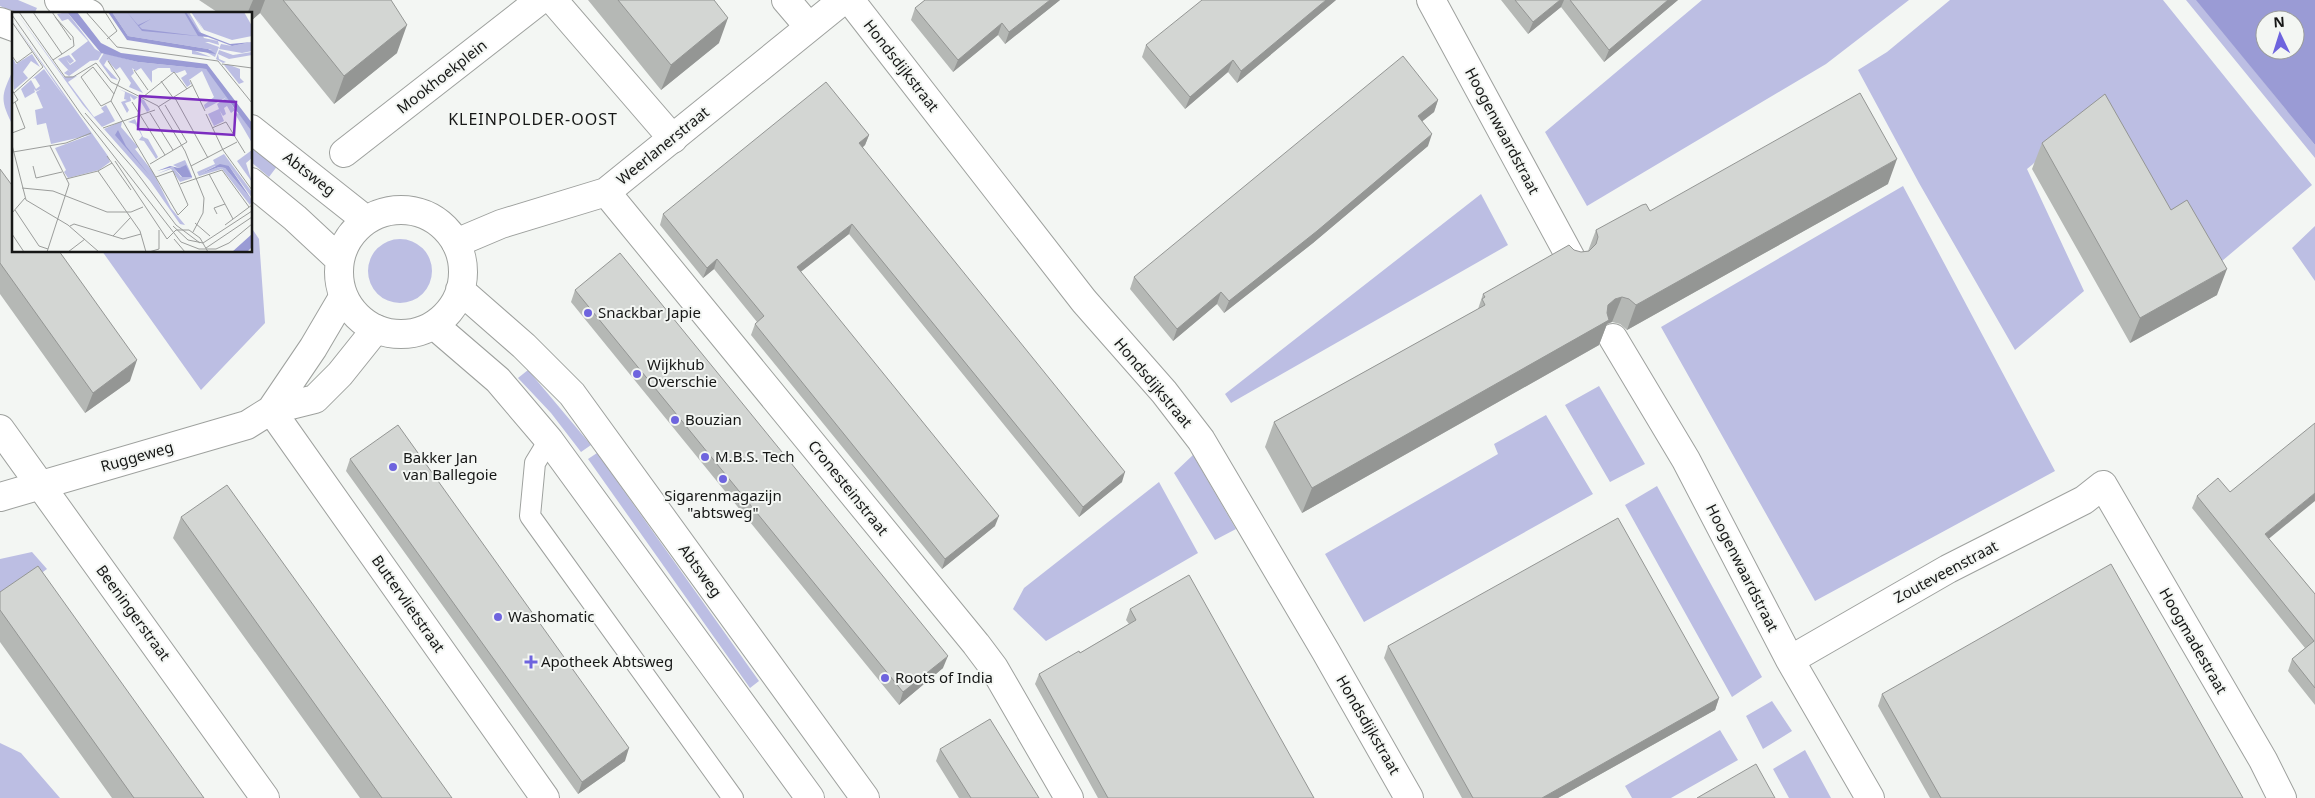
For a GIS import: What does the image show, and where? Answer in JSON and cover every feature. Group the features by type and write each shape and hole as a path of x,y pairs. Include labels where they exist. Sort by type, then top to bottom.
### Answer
{"street":[{"name":"Mookhoekplein","path":"344,153 540,0"},
{"path":"553,0 673,139"},
{"path":"786,0 809,27"},
{"name":"Weerlanerstraat","path":"456,243 502,224 606,192 843,0"},
{"name":"Hondsdijkstraat","path":"850,0 1084,301 1164,392 1201,440 1326,652 1409,798"},
{"name":"Hoogenwaardstraat","path":"1431,0 1573,262"},
{"path":"0,22 12,26"},
{"name":"Abtsweg","path":"252,130 366,220"},
{"path":"252,183 295,218 340,259"},
{"name":"Cronesteinstraat","path":"606,192 976,644 994,668 1069,798"},
{"path":"395,210 426,215 443,226 456,243 463,266 460,290 450,310 425,330 405,334 376,329 357,316 343,297 338,274 340,259 349,237 366,220 375,215 395,210"},
{"name":"Abtsweg","path":"460,290 524,346 572,394 865,798"},
{"name":"Ruggeweg","path":"271,410 313,348 343,297"},
{"path":"434,324 498,380 549,440 810,798"},
{"name":"Ruggeweg","path":"0,497 247,425 271,410 315,399 340,374 376,329"},
{"name":"Hoogenwaardstraat","path":"1613,338 1686,460 1790,660 1870,798"},
{"name":"Buttervlietstraat","path":"271,410 545,798"},
{"name":"Beeningerstraat","path":"0,428 264,798"},
{"name":"Zouteveenstraat","path":"1790,660 1948,569 2084,500 2103,485"},
{"name":"Hoogmadestraat","path":"2103,485 2263,760 2282,798"}],"lane":[{"path":"549,440 535,463 530,516 733,798"}],"shaded area":[{"path":"0,0 18,0 37,8 35,12 14,12 0,6"},
{"path":"1702,0 1909,0 1826,64 1587,206 1545,132"},
{"path":"1950,0 2163,0 2312,185 2222,261 2164,215 2098,110 2027,169 2084,291 2015,350 1919,183 1858,70 1887,52"},
{"path":"2186,0 2197,0 2315,145 2315,158"},
{"path":"2196,0 2315,0 2315,145"},
{"path":"12,72 12,124 4,104 6,86"},
{"path":"252,145 278,165 269,177 252,163"},
{"path":"1903,186 2055,471 1815,601 1661,327"},
{"path":"1481,194 1508,245 1231,403 1225,394"},
{"path":"2315,226 2315,281 2292,248"},
{"path":"252,228 259,239 265,323 201,390 103,252 252,252"},
{"path":"394,239 406,239 423,248 430,259 432,271 430,283 423,294 406,303 394,303 382,298 373,289 368,277 368,265 373,253 382,244"},
{"path":"528,370 591,445 581,452 551,413 518,378"},
{"path":"1599,386 1645,464 1610,482 1565,405"},
{"path":"1546,415 1593,494 1364,622 1325,554 1498,454 1494,444"},
{"path":"597,453 759,681 750,688 588,459"},
{"path":"1193,455 1236,529 1215,540 1174,473"},
{"path":"1159,482 1198,553 1046,641 1013,609 1024,588"},
{"path":"1657,486 1762,677 1732,697 1625,505"},
{"path":"32,552 47,569 0,603 0,559"},
{"path":"1772,701 1792,731 1763,749 1746,716"},
{"path":"1720,730 1738,760 1671,798 1632,798 1625,786"},
{"path":"0,743 21,753 60,798 0,798"},
{"path":"1805,750 1831,798 1789,798 1773,769"}],"building":[{"path":"283,0 391,0 407,25 344,76"},
{"path":"618,0 714,0 728,18 671,65"},
{"path":"925,0 1050,0 1009,32 1002,23 958,60 915,8"},
{"path":"1202,0 1326,0 1241,71 1233,60 1190,97 1146,45"},
{"path":"1515,0 1560,0 1533,22"},
{"path":"1570,0 1668,0 1609,50"},
{"path":"1403,56 1438,100 1418,116 1432,134 1317,231 1229,301 1221,292 1177,329 1134,277"},
{"path":"826,82 869,135 859,143 1125,472 1083,507 852,224 797,267 999,516 945,559 755,324 764,316 717,259 707,268 663,214"},
{"path":"1860,93 1897,159 1636,305 1629,299 1622,297 1615,299 1608,305 1607,313 1609,320 1312,488 1274,422 1485,305 1482,299 1485,297 1483,294 1569,245 1574,250 1581,252 1589,251 1596,244 1598,237 1596,230 1642,205 1646,204 1650,211"},
{"path":"2105,94 2171,210 2187,200 2227,269 2140,318 2042,143"},
{"path":"0,169 12,185 12,252 60,252 137,360 93,393 0,263"},
{"path":"620,253 948,656 903,692 575,290"},
{"path":"2315,423 2315,493 2265,534 2315,594 2315,688 2292,659 2314,641 2197,496 2218,478 2230,492"},
{"path":"398,425 629,748 582,782 350,459"},
{"path":"227,485 452,798 382,798 181,517"},
{"path":"1618,518 1719,698 1542,798 1473,798 1388,646"},
{"path":"2111,564 2243,798 1941,798 1882,694"},
{"path":"38,566 204,798 134,798 0,610 0,592"},
{"path":"1189,575 1314,798 1108,798 1039,674 1079,651 1080,653 1136,620 1130,609"},
{"path":"990,719 1039,798 971,798 940,749"},
{"path":"1756,764 1775,798 1697,798"}],"place":[{"name":"Snackbar Japie","path":"588,313"},
{"name":"Wijkhub Overschie","path":"637,374"},
{"name":"Bouzian","path":"675,420"},
{"name":"M.B.S. Tech","path":"705,457"},
{"name":"Bakker Jan van Ballegoie","path":"393,467"},
{"name":"Sigarenmagazijn \"abtsweg\"","path":"723,479"},
{"name":"Washomatic","path":"498,617"},
{"name":"Apotheek Abtsweg","path":"531,662"},
{"name":"Roots of India","path":"885,678"}],"district":[{"name":"KLEINPOLDER-OOST","path":"533,119"}]}
